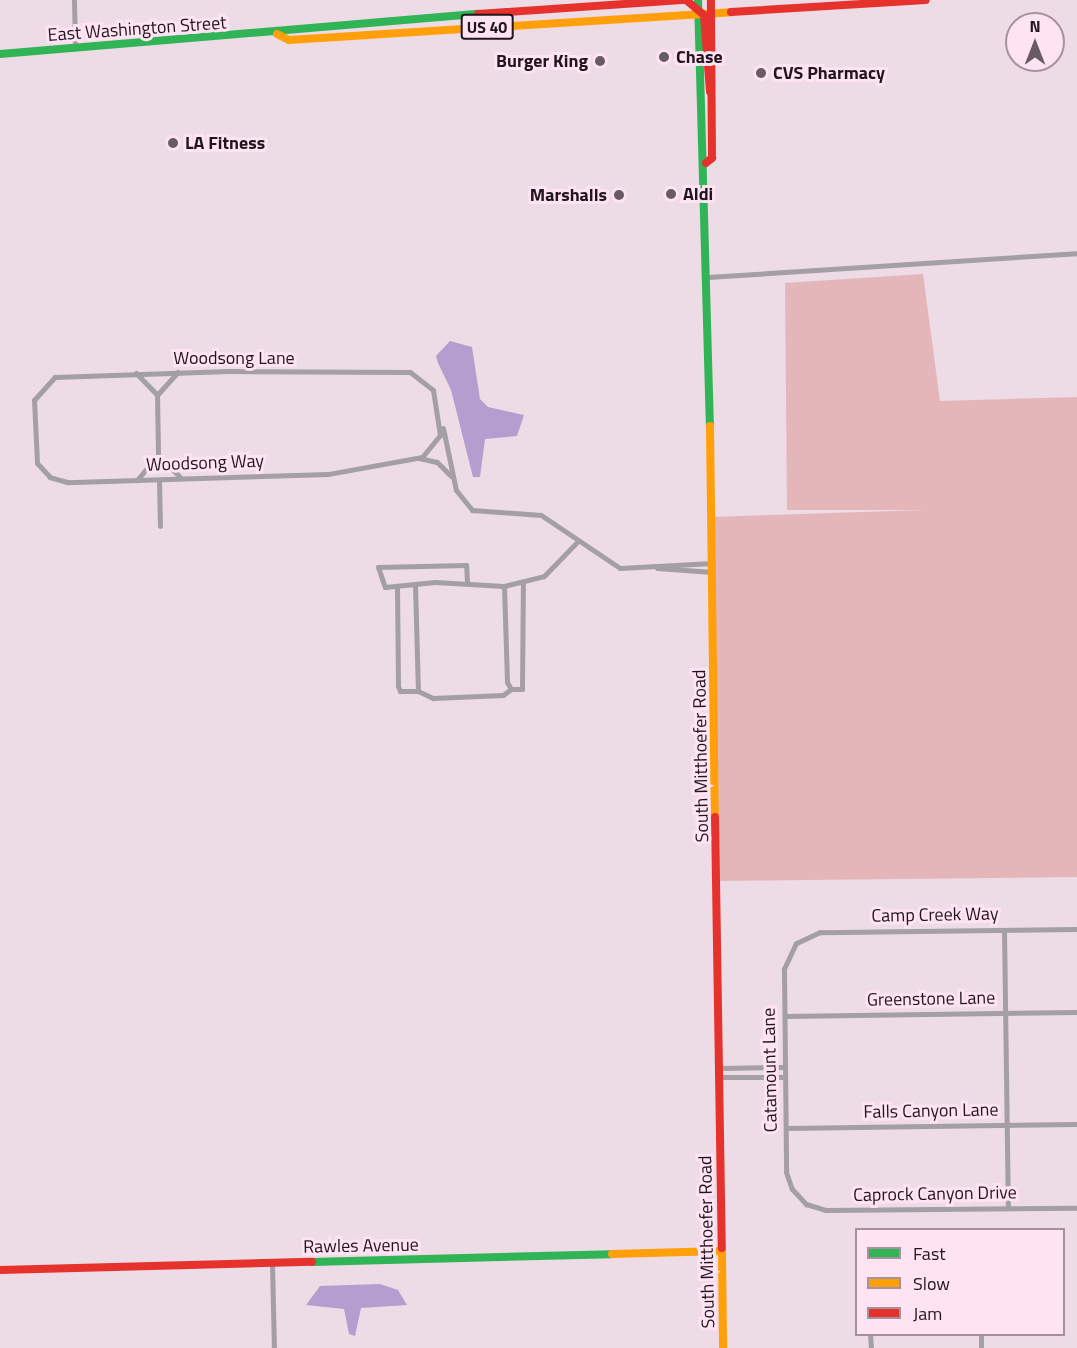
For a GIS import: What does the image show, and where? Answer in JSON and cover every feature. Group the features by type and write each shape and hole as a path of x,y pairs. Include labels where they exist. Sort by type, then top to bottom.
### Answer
{"main road":[{"name":"East Washington Street","path":"0,54 277,34 299,26 686,0"},
{"path":"686,0 702,11 711,0"},
{"name":"East Washington Street","path":"277,34 289,40 702,11 926,0"},
{"name":"South Mitthoefer Road","path":"702,11 712,96 712,158 706,163"},
{"name":"South Mitthoefer Road","path":"702,11 701,158 706,163 723,1348"},
{"name":"Rawles Avenue","path":"0,1270 722,1251"}],"street":[{"path":"74,0 75,47"},
{"path":"708,277 1077,253"},
{"path":"157,395 178,372"},
{"name":"Woodsong Lane","path":"33,429 34,400 51,379 178,372 410,372 431,387 442,424 454,482"},
{"path":"136,373 157,395 158,455 137,480"},
{"path":"416,458 436,445 442,424"},
{"name":"Woodsong Way","path":"33,429 37,463 55,480 159,480 328,474 416,458"},
{"path":"158,455 181,478"},
{"path":"416,458 437,462 474,511 540,514 615,566 713,567"},
{"path":"159,480 160,526"},
{"path":"467,582 465,565 378,567 385,587 467,582 504,585 523,583 550,572 578,542"},
{"path":"397,588 398,686 400,691 418,691 445,697 503,695 511,689 526,685 523,583"},
{"path":"415,585 418,691"},
{"path":"504,585 511,689"},
{"name":"Camp Creek Way","path":"796,944 820,932 1077,929"},
{"path":"1004,930 1008,1208"},
{"name":"Catamount Lane","path":"796,944 784,969 786,1172 798,1197"},
{"name":"Greenstone Lane","path":"785,1016 1077,1012"},
{"path":"720,1068 785,1067"},
{"path":"720,1077 785,1077"},
{"name":"Falls Canyon Lane","path":"786,1128 1077,1124"},
{"name":"Caprock Canyon Drive","path":"798,1197 826,1210 1077,1208"},
{"path":"272,1263 274,1348"}],"shaded area":[{"path":"923,274 940,401 1077,397 1077,877 717,881 712,517 924,510 787,510 785,283"},
{"path":"450,341 472,347 480,399 488,407 524,415 517,436 485,439 480,477 473,477 451,390 436,356"},
{"path":"380,1284 398,1290 407,1305 361,1308 355,1336 349,1334 344,1309 306,1305 320,1286"}],"traffic: fast":[{"path":"698,0 710,426"},
{"path":"0,54 478,14"},
{"path":"312,1262 612,1254"}],"traffic: slow":[{"path":"277,34 289,40 731,12"},
{"path":"710,426 715,817"},
{"path":"722,1248 723,1348"},
{"path":"612,1254 722,1251"}],"traffic: jam":[{"path":"686,0 704,15 710,92"},
{"path":"478,14 686,0"},
{"path":"706,163 712,158 711,0"},
{"path":"731,12 926,0"},
{"path":"715,817 722,1248"},
{"path":"0,1270 312,1262"}],"place":[{"name":"Chase","path":"664,57"},
{"name":"Burger King","path":"600,61"},
{"name":"CVS Pharmacy","path":"761,73"},
{"name":"LA Fitness","path":"173,143"},
{"name":"Aldi","path":"671,194"},
{"name":"Marshalls","path":"619,195"}]}
